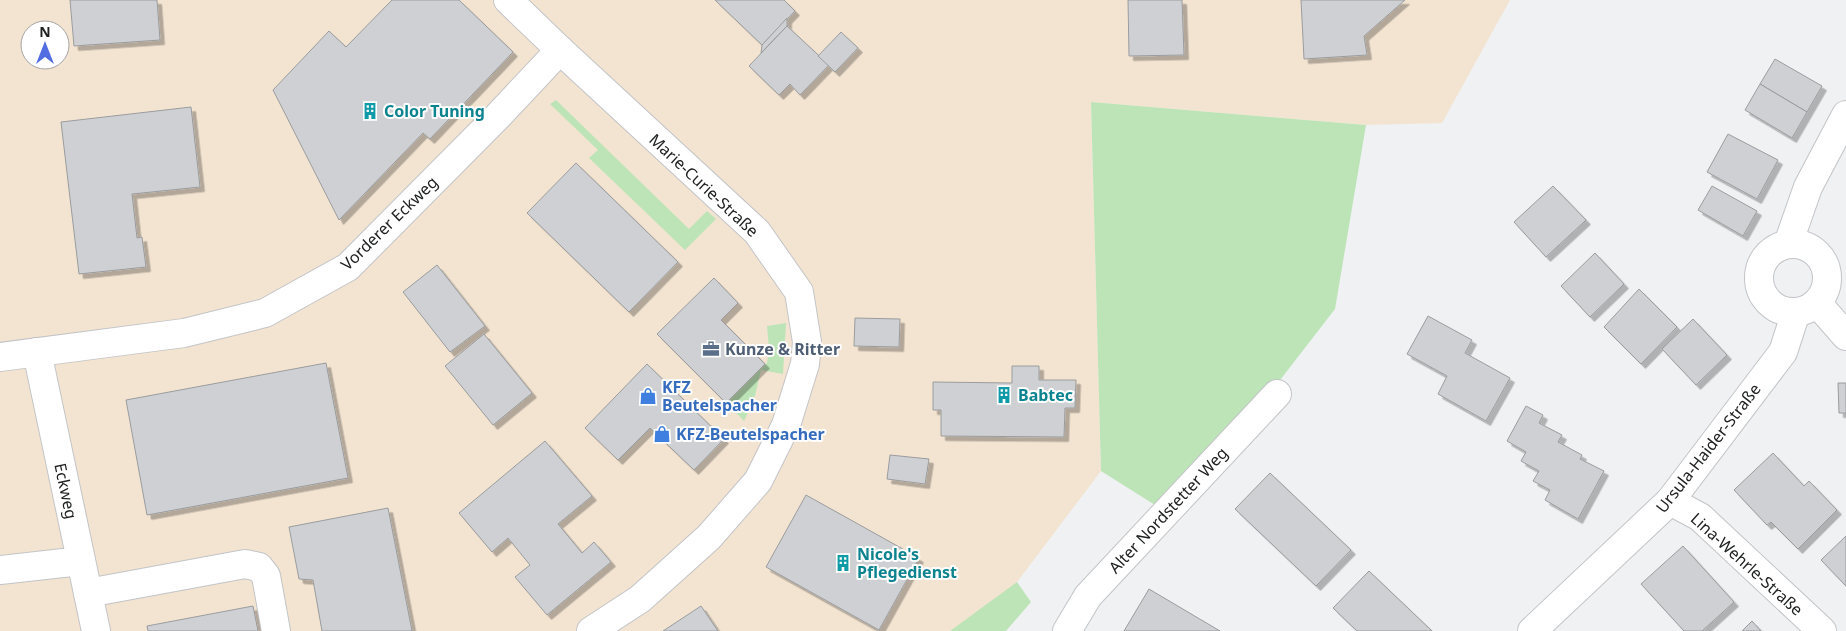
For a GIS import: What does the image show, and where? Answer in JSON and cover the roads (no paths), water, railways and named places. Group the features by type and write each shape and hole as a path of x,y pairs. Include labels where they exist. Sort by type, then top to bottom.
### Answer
{"street":[{"name":"Marie-Curie-Straße","path":"508,0 757,232 799,292 807,342 805,364 786,425 758,481 709,537 640,599 591,631"},
{"name":"Vorderer Eckweg","path":"0,356 184,334 265,313 348,267 497,117 560,50"},
{"path":"1788,244 1808,187 1846,115"},
{"path":"1788,244 1799,244 1809,248 1824,263 1827,284 1806,308 1784,311 1773,306 1765,298 1760,287 1759,276 1762,264 1768,255 1777,248 1788,244"},
{"path":"1806,308 1846,336"},
{"name":"Ursula-Haider-Straße","path":"1532,631 1670,501 1783,352 1806,308"},
{"name":"Eckweg","path":"37,352 96,631"},
{"name":"Alter Nordstetter Weg","path":"1067,631 1088,596 1277,394"},
{"name":"Lina-Wehrle-Straße","path":"1670,501 1700,517 1822,631"},
{"path":"0,570 81,561"},
{"path":"88,593 245,564 260,567 266,576 276,631"}],"place":[{"name":"Color Tuning","path":"370,111"},
{"name":"Kunze & Ritter","path":"711,349"},
{"name":"Babtec","path":"1004,395"},
{"name":"KFZ Beutelspacher","path":"648,396"},
{"name":"KFZ-Beutelspacher","path":"662,434"},
{"name":"Nicole's Pflegedienst","path":"843,563"}]}
